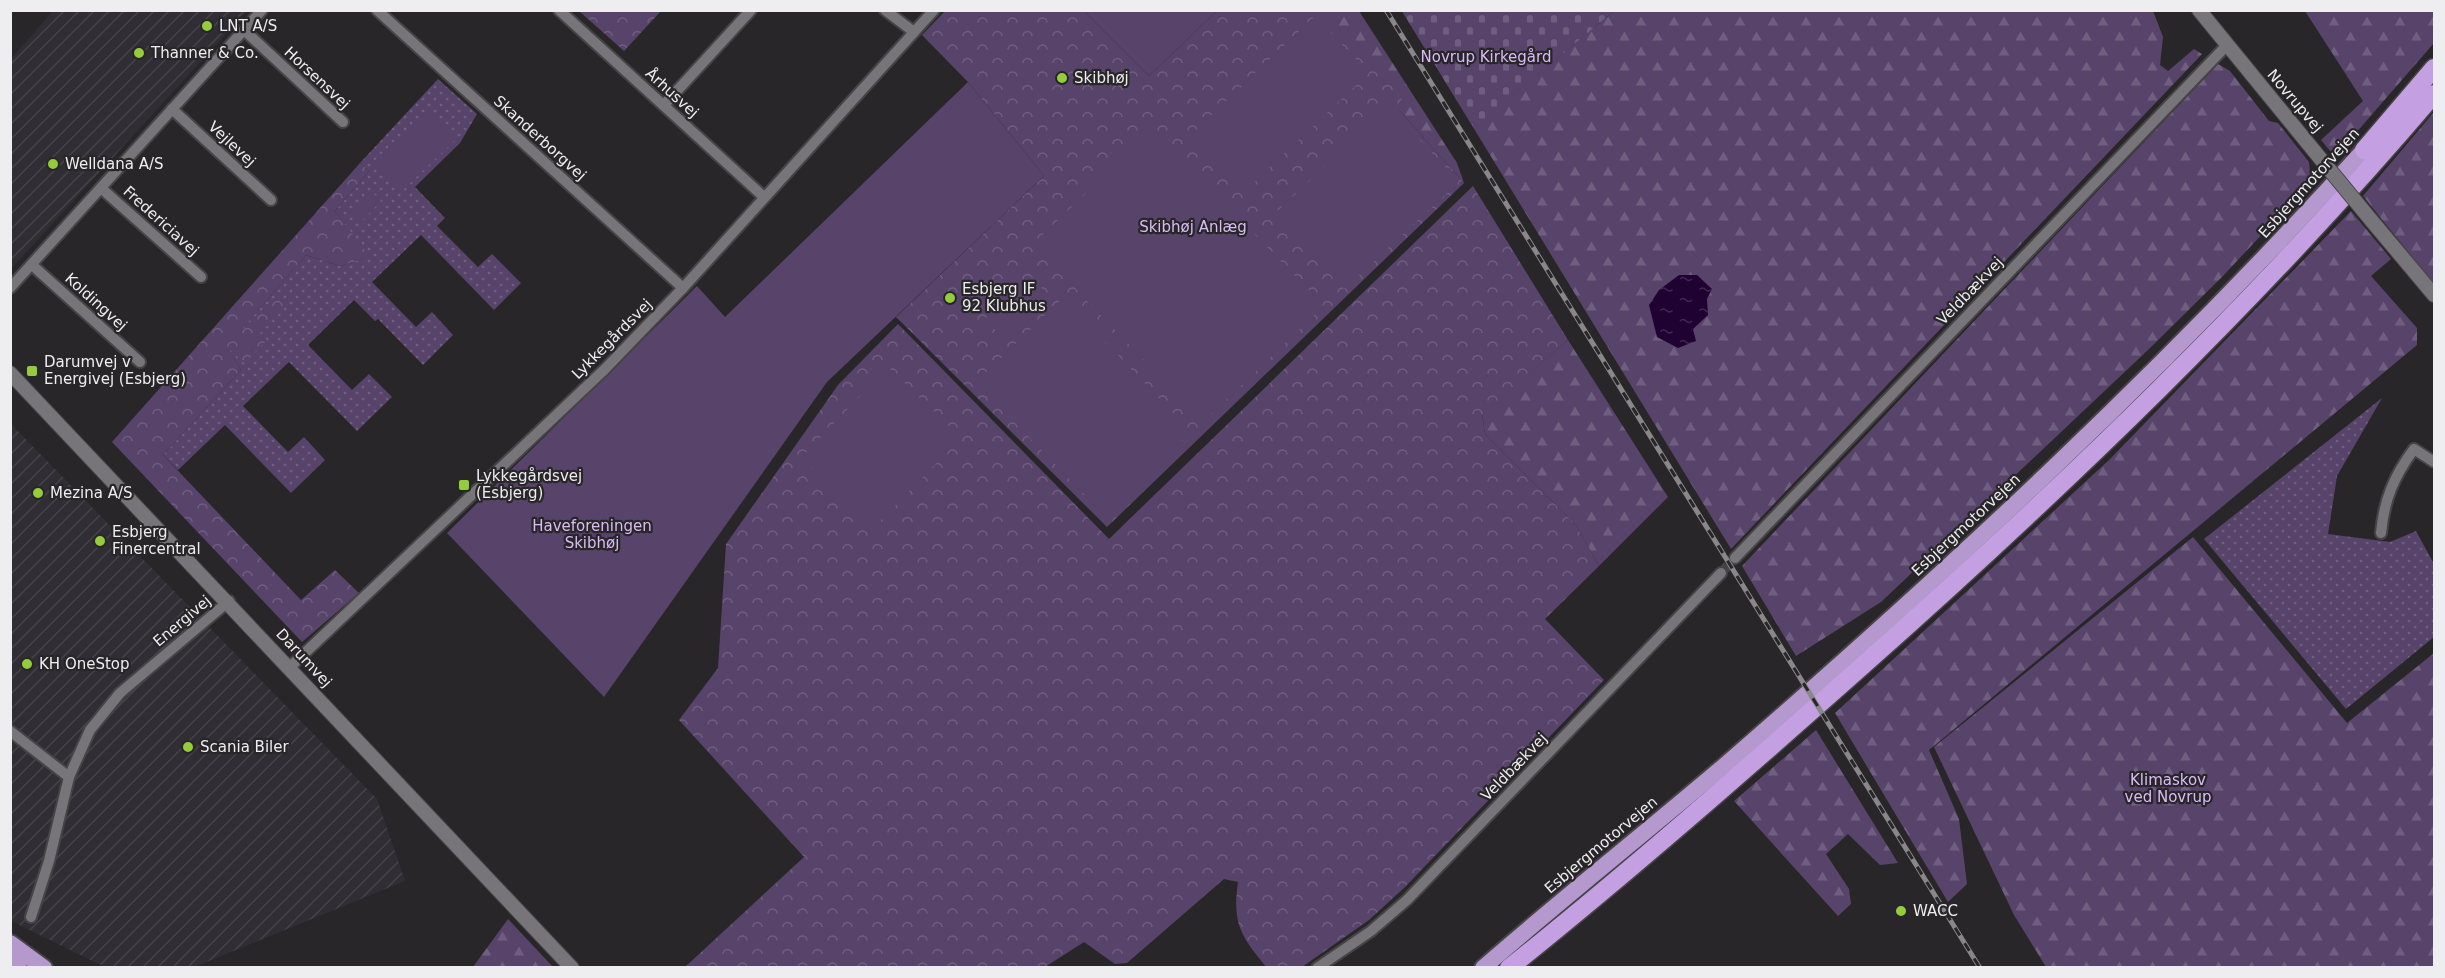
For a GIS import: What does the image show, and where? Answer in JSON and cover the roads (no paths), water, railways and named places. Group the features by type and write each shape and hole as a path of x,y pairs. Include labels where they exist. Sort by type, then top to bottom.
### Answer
{"highway":[{"name":"Esbjergmotorvejen","path":"1506,959 2004,515 2186,339 2364,150 2434,68"},
{"name":"Esbjergmotorvejen","path":"1483,968 1506,959 1757,760 1958,581 2057,488 2247,301 2348,194 2434,94"},
{"path":"10,943 44,968"},
{"path":"1478,968 1506,959"},
{"path":"10,962 19,968"}],"street":[{"path":"10,288 262,10"},
{"name":"Skanderborgvej","path":"377,10 683,288"},
{"name":"Århusvej","path":"559,10 764,197"},
{"path":"664,105 751,10"},
{"path":"885,10 914,32"},
{"name":"Lykkegårdsvej","path":"290,667 572,401 683,288 934,10"},
{"name":"Novrupvej","path":"2199,10 2434,295"},
{"name":"Horsensvej","path":"244,30 343,122"},
{"name":"Veldbækvej","path":"1735,558 2227,45"},
{"name":"Vejlevej","path":"172,109 271,200"},
{"name":"Fredericiavej","path":"101,188 201,277"},
{"name":"Koldingvej","path":"32,265 140,362"},
{"name":"Darumvej","path":"10,373 229,601 572,968"},
{"path":"2381,533 2388,492 2414,449 2434,462"},
{"name":"Veldbækvej","path":"1317,968 1371,931 1407,900 1721,573"},
{"name":"Energivej","path":"31,917 49,861 69,777 90,730 120,693 229,601"},
{"path":"10,731 69,777"}],"water":[{"path":"1679,275 1697,275 1712,289 1707,299 1708,315 1693,329 1696,341 1678,348 1657,337 1649,305 1659,290"}],"tunnel":[{"path":"1721,573 1735,558"}],"railway":[{"path":"1386,10 1980,968"}],"place":[{"name":"LNT A/S","path":"207,26"},
{"name":"Thanner & Co.","path":"139,53"},
{"name":"Skibhøj","path":"1062,78"},
{"name":"Welldana A/S","path":"53,164"},
{"name":"Esbjerg IF 92 Klubhus","path":"950,298"},
{"name":"Darumvej v Energivej (Esbjerg)","path":"32,371"},
{"name":"Lykkegårdsvej (Esbjerg)","path":"464,485"},
{"name":"Mezina A/S","path":"38,493"},
{"name":"Esbjerg Finercentral","path":"100,541"},
{"name":"KH OneStop","path":"27,664"},
{"name":"Scania Biler","path":"188,747"},
{"name":"WACC","path":"1901,911"}],"park label":[{"name":"Novrup Kirkegård","path":"1486,57"},
{"name":"Skibhøj Anlæg","path":"1193,227"},
{"name":"Haveforeningen Skibhøj","path":"592,534"},
{"name":"Klimaskov ved Novrup","path":"2168,788"}]}
